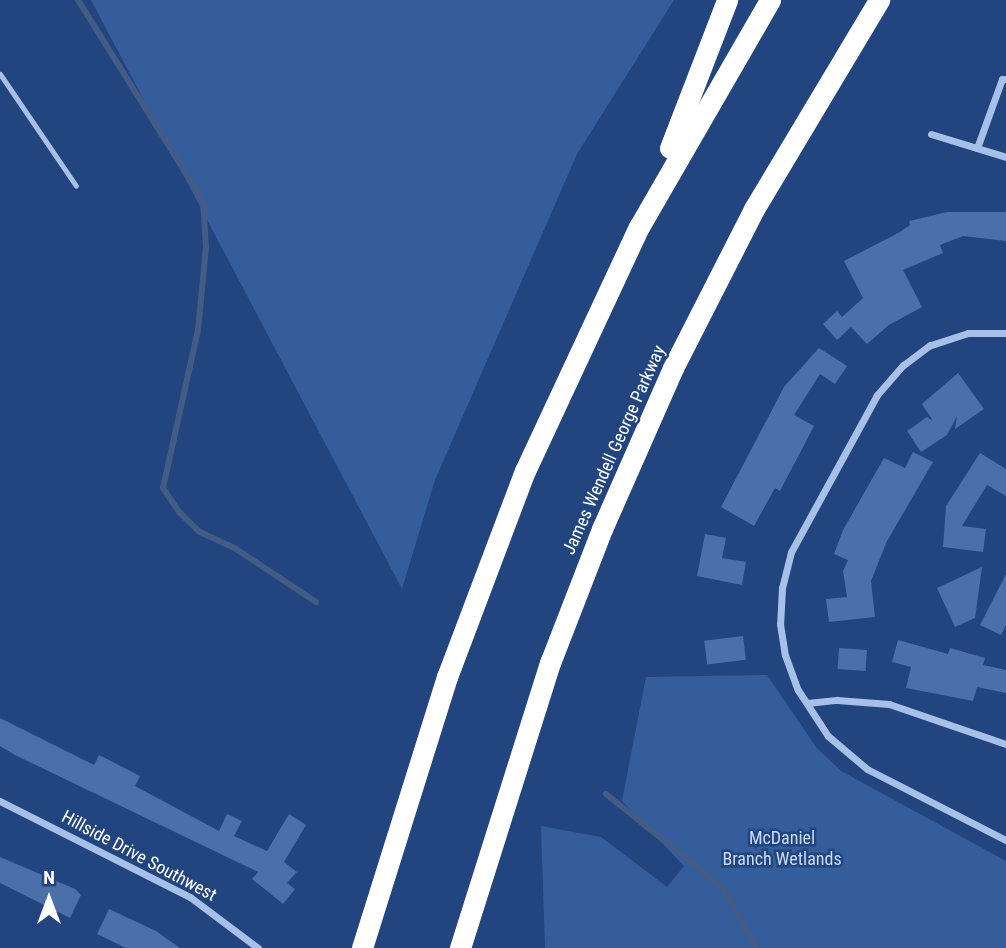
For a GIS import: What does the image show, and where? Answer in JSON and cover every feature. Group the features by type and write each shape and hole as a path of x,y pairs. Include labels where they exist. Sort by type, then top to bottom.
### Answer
{"highway":[{"path":"639,227 727,0"},
{"path":"362,948 417,765 487,565 554,404 639,227 770,0"},
{"name":"James Wendell George Parkway","path":"460,948 550,663 601,529 673,368 754,209 879,0"}],"street":[{"path":"977,148 1004,79"},
{"path":"931,134 1006,157"},
{"path":"1006,333 955,337 930,345 903,365 877,395 834,466 791,552 782,588 780,624 785,655 807,703 828,736 867,769 1006,840"},
{"path":"807,703 837,700 889,704 1006,744"},
{"name":"Hillside Drive Southwest","path":"0,801 190,897 258,948"}],"lane":[{"path":"0,74 76,186"}],"green space":[{"path":"91,0 674,0 577,154 435,480 402,589"},
{"name":"McDaniel Branch Wetlands","path":"767,675 816,747 841,771 1006,861 1006,948 545,948 541,826 601,837 667,887 684,866 622,801 646,677"}],"building":[{"path":"947,212 1006,212 1006,241 963,236 940,245 943,253 903,270 922,307 889,325 867,344 851,327 837,340 823,324 837,311 842,317 863,298 844,261 900,232 910,225 909,221"},
{"path":"819,348 847,366 835,384 820,374 794,415 814,426 780,491 775,488 754,526 721,507 784,387"},
{"path":"958,373 984,409 955,429 957,416 947,435 921,452 907,431 927,417 933,421 922,404"},
{"path":"913,452 933,462 887,541 871,581 875,617 829,622 826,599 847,597 843,571 848,560 834,554 843,530 884,458 905,468"},
{"path":"980,453 1006,469 1006,496 987,485 962,526 986,529 983,552 943,547 946,506"},
{"path":"705,534 726,538 722,558 746,562 742,585 697,576"},
{"path":"982,567 975,618 955,627 937,588"},
{"path":"1006,574 1006,625 1001,635 980,625"},
{"path":"743,636 746,660 707,665 704,641"},
{"path":"898,640 948,654 950,648 985,658 983,665 1006,670 1006,693 977,687 973,701 906,688 911,667 892,662"},
{"path":"839,648 867,650 865,671 838,669"},
{"path":"0,718 94,765 99,755 140,776 135,786 219,831 227,814 242,821 234,836 267,851 289,814 306,825 284,862 297,872 287,883 295,889 283,904 252,879 258,872 15,755 0,746"},
{"path":"0,857 75,889 81,895 70,918 0,883"},
{"path":"109,909 156,931 180,948 126,948 97,934"}],"waterway":[{"path":"78,0 203,201 206,247 198,330 163,488 179,512 200,532 236,549 316,602"},
{"path":"606,794 723,888 756,948"}]}
